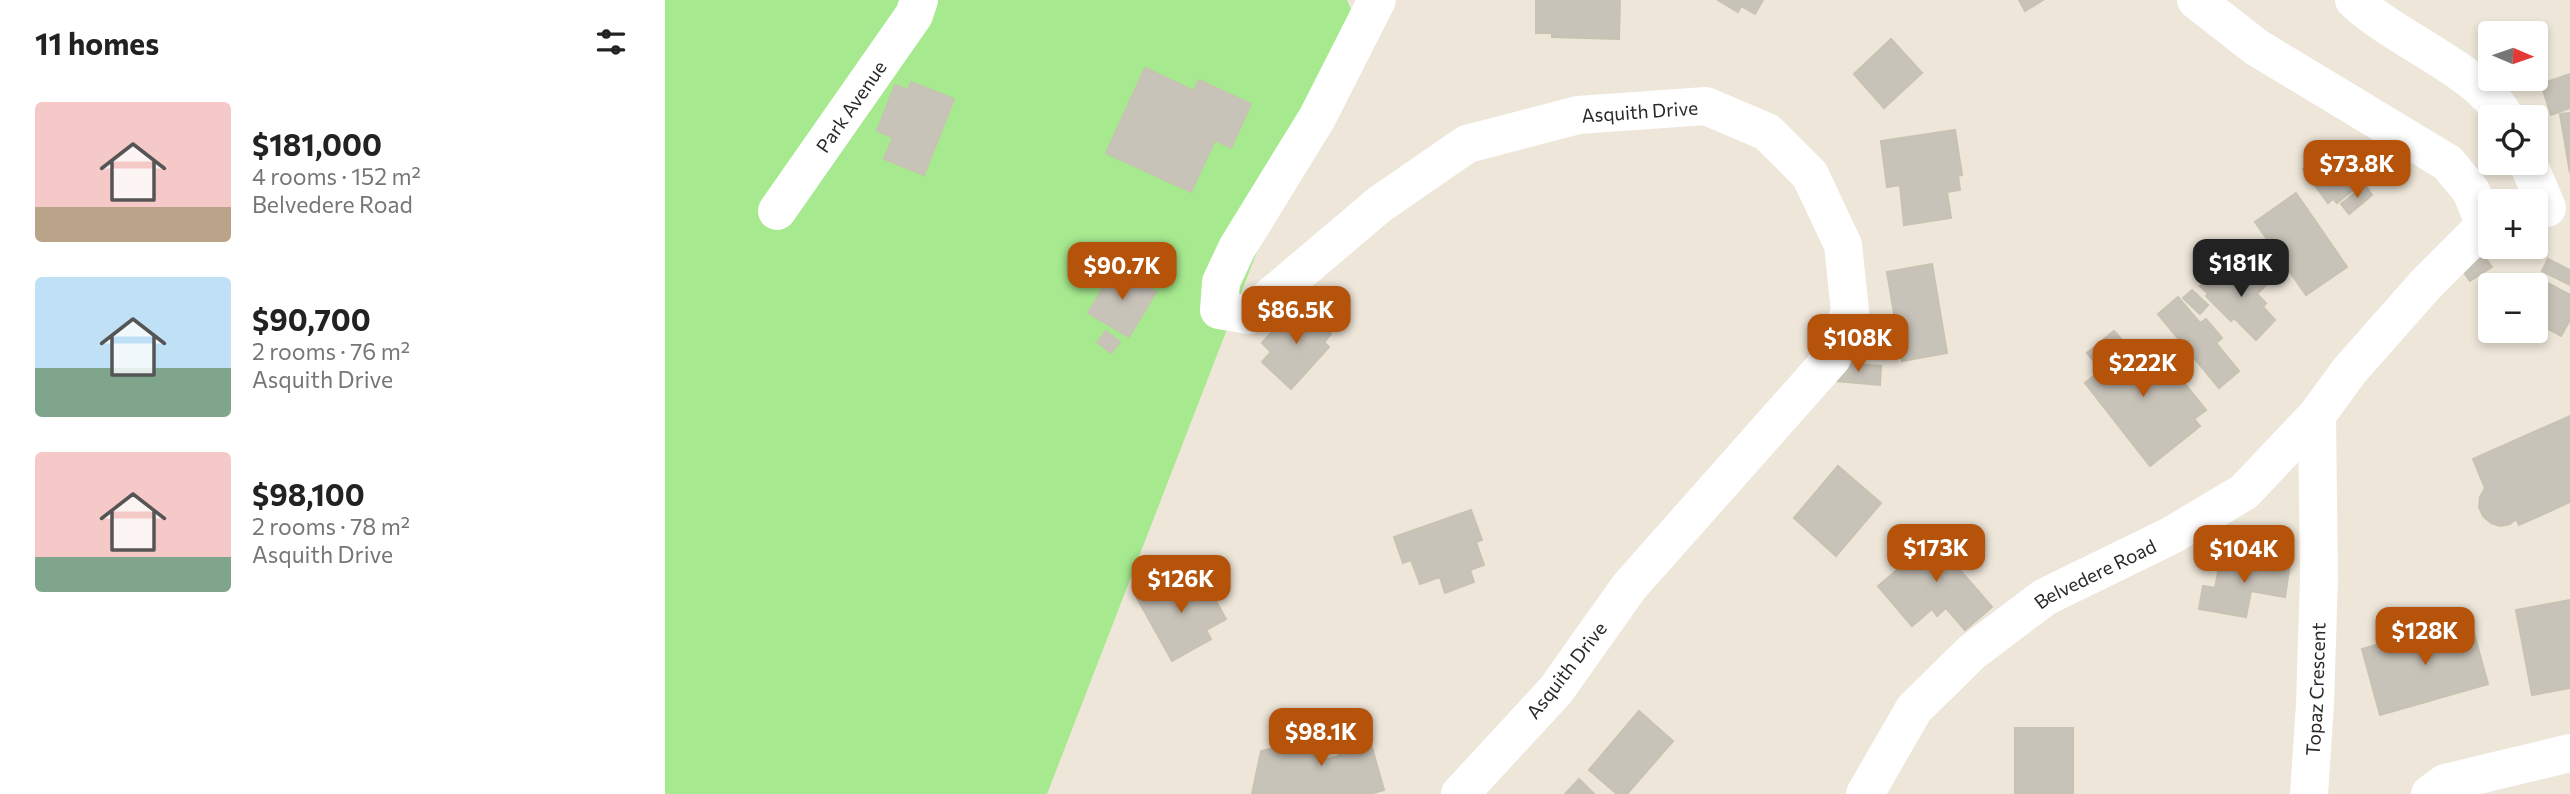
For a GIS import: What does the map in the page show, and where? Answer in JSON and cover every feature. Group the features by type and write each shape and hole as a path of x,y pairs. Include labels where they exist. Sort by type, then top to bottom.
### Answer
{"street":[{"name":"Park Avenue","path":"777,211 914,15 919,0"},
{"name":"Asquith Drive","path":"1377,0 1317,118 1237,248 1221,282 1219,310 1249,314 1380,204 1467,144 1578,115 1706,106 1767,132 1810,176 1843,245 1850,311 1832,358 1629,587 1556,690 1459,794"},
{"path":"2196,0 2256,47 2448,163 2471,191 2478,205"},
{"path":"2354,0 2372,17 2482,87 2498,105"},
{"path":"2534,175 2551,209"},
{"name":"Belvedere Road","path":"1865,794 1914,709 1972,652 2045,597 2172,535 2244,492 2317,415 2350,370 2426,284 2478,235"},
{"name":"Topaz Crescent","path":"2309,794 2319,578 2317,415"},
{"path":"2430,794 2445,783 2570,753"}],"green space":[{"path":"665,0 1347,0 1351,9 1047,794 665,794"}],"building":[{"path":"1536,0 1620,0 1619,39 1552,37 1552,33 1536,33"},
{"path":"1718,0 1763,0 1755,14 1741,6 1738,12"},
{"path":"2019,0 2043,0 2025,11"},
{"path":"1891,39 1922,73 1884,108 1854,74"},
{"path":"1145,68 1194,91 1199,80 1251,104 1231,148 1215,140 1191,192 1106,153"},
{"path":"2570,74 2570,108 2551,115 2543,91 2548,91 2548,82"},
{"path":"911,82 954,99 924,175 884,159 893,137 877,131 895,85 908,90"},
{"path":"2570,113 2570,173 2560,114"},
{"path":"1955,130 1962,175 1958,176 1960,190 1947,192 1951,218 1904,225 1900,185 1887,187 1881,141"},
{"path":"2340,142 2365,175 2354,184 2357,187 2337,203 2333,199 2328,203 2303,169"},
{"path":"2365,185 2372,195 2349,214 2341,204"},
{"path":"2296,193 2347,267 2306,295 2255,222"},
{"path":"2480,259 2486,259 2492,267 2478,273 2470,281 2463,271"},
{"path":"2548,259 2570,270 2570,285 2548,273 2542,271"},
{"path":"2241,261 2266,285 2257,294 2266,303 2263,307 2275,320 2256,340 2234,318 2231,321 2206,296 2208,294 2200,286 2209,278 2216,285"},
{"path":"1932,264 1947,353 1902,361 1887,272"},
{"path":"1115,267 1156,292 1129,337 1088,313"},
{"path":"2548,283 2570,295 2570,320 2561,336 2548,329"},
{"path":"2192,290 2208,305 2200,314 2183,298"},
{"path":"2178,297 2200,323 2206,319 2222,338 2216,343 2239,371 2219,388 2158,314"},
{"path":"1296,305 1306,315 1312,308 1321,317 1317,320 1331,334 1324,342 1329,347 1291,389 1262,362 1271,352 1262,343"},
{"path":"1106,331 1120,342 1111,353 1097,342"},
{"path":"2114,331 2150,371 2165,359 2206,410 2194,419 2200,426 2150,466 2085,383 2101,370 2087,353"},
{"path":"1837,362 1881,366 1880,385 1836,381"},
{"path":"2570,416 2570,502 2519,525 2516,519 2510,524 2500,526 2491,523 2483,516 2479,507 2485,488 2473,459"},
{"path":"1838,466 1881,503 1836,556 1794,518"},
{"path":"1471,510 1482,540 1476,542 1484,565 1470,570 1474,582 1445,593 1440,577 1420,584 1411,560 1403,563 1394,537"},
{"path":"1949,526 1968,549 1953,562 1992,607 1965,630 1946,608 1937,616 1932,609 1912,626 1878,586"},
{"path":"2244,556 2290,564 2285,597 2251,591 2246,617 2199,609 2203,586 2215,588 2220,562 2243,565"},
{"path":"1187,570 1203,599 1212,594 1226,619 1206,630 1211,639 1172,661 1137,598"},
{"path":"2570,600 2570,688 2532,695 2516,610"},
{"path":"2470,619 2488,684 2380,715 2362,649"},
{"path":"1639,711 1673,741 1627,794 1617,794 1589,770"},
{"path":"1365,723 1384,790 1370,794 1252,794 1261,751 1311,740 1318,762 1339,756 1333,733"},
{"path":"2015,728 2073,728 2073,794 2015,794"},
{"path":"1579,779 1594,794 1565,794"}]}
